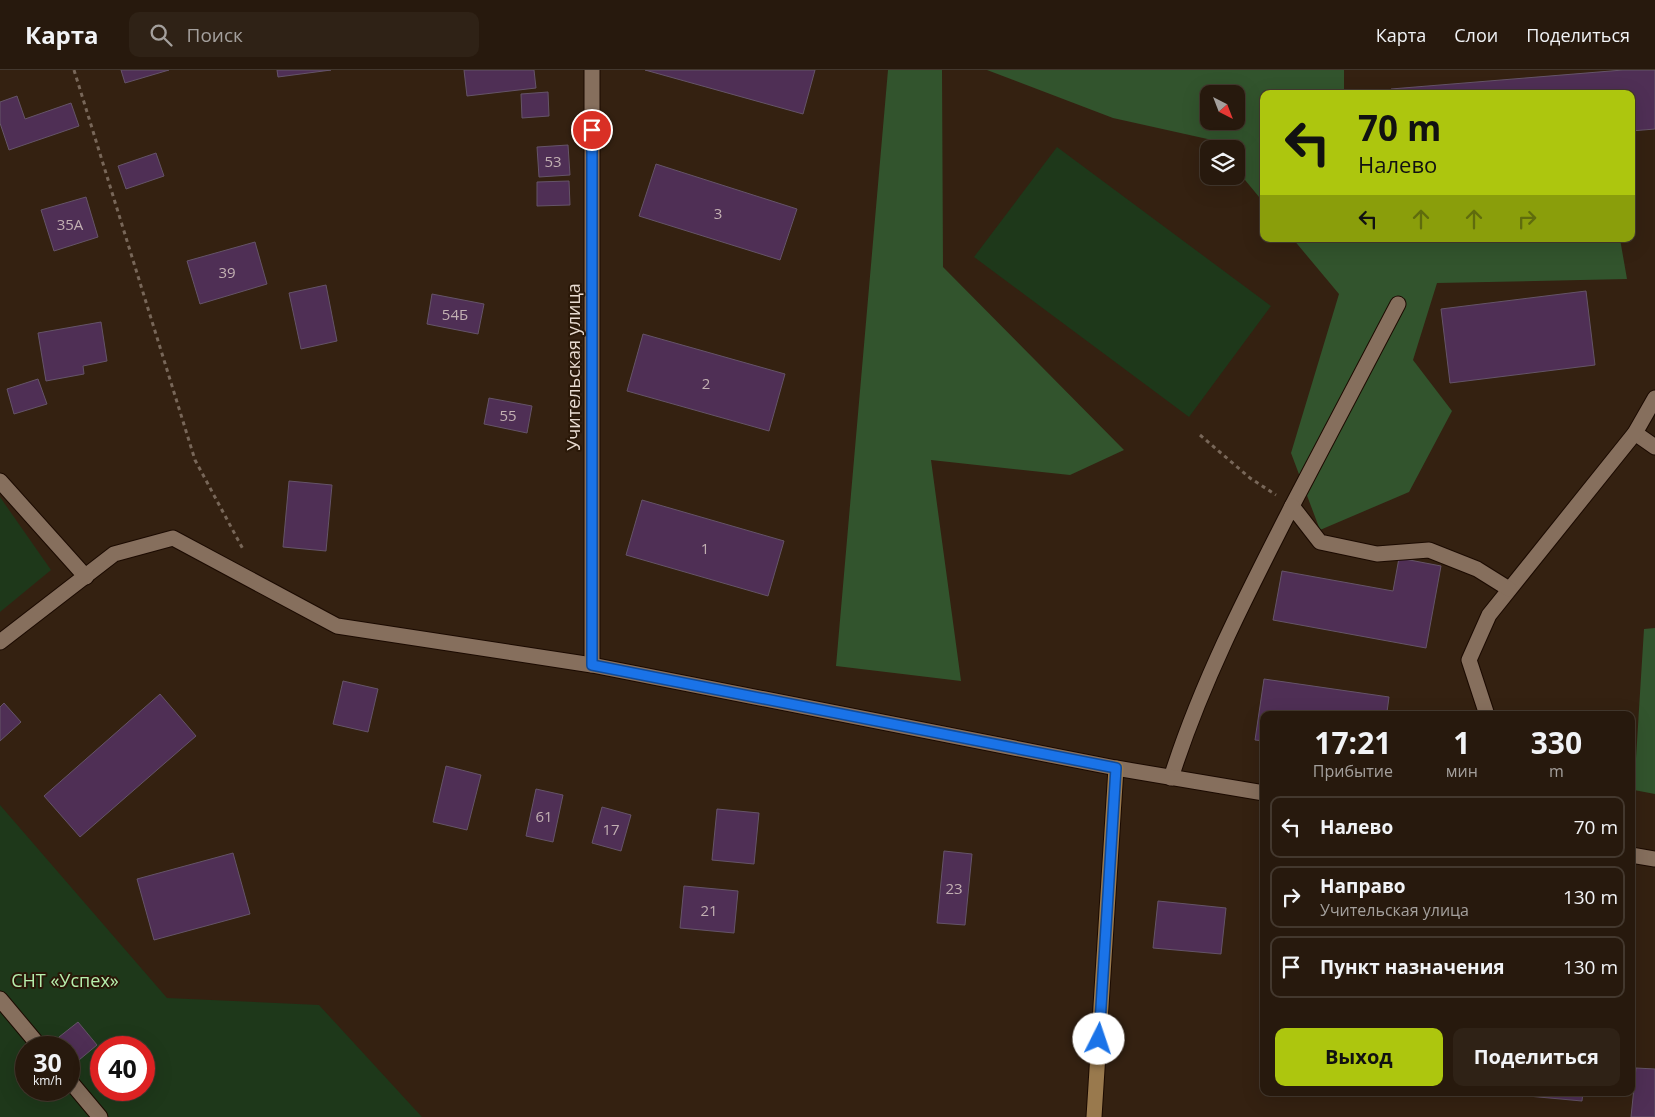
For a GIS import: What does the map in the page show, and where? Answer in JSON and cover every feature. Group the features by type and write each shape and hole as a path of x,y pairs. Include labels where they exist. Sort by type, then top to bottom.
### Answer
{"street":[{"name":"Учительская улица","path":"592,70 592,665"},
{"path":"1171,778 1186,728 1235,622 1292,506 1398,304"},
{"path":"1486,711 1469,660 1489,615 1635,433 1655,398"},
{"path":"1635,433 1655,447"},
{"path":"0,481 86,577"},
{"path":"1292,506 1320,542 1377,554 1429,550 1477,568 1509,589"},
{"path":"0,642 114,554 173,538 336,626 592,665 1116,768 1260,792"},
{"path":"1100,1117 1094,1117 1116,768"},
{"path":"1635,856 1655,859"},
{"path":"0,998 31,1036"},
{"path":"80,1093 100,1117"}],"path":[{"path":"74,70 195,460 245,553"},
{"path":"1200,435 1250,478 1292,506"}],"green space":[{"path":"888,70 942,70 943,267 1124,450 1070,475 931,460 961,681 836,666"},
{"path":"987,70 1344,70 1344,90 1260,90 1260,198 1245,180 1245,140 1212,140 1113,118"},
{"path":"1057,147 1271,306 1189,417 974,257"},
{"path":"1296,242 1621,242 1627,279 1437,283 1413,360 1452,411 1409,492 1320,530 1291,453 1339,294"},
{"path":"0,497 51,570 0,612"},
{"path":"1655,628 1655,794 1635,790 1644,629"},
{"name":"СНТ «Успех»","path":"0,805 167,998 319,1005 422,1117 0,1117"}],"building":[{"path":"121,70 169,70 125,83"},
{"path":"277,70 331,70 278,77"},
{"path":"464,70 534,70 536,88 467,96"},
{"path":"645,70 815,70 803,114"},
{"path":"1623,70 1655,70 1655,129 1635,131 1635,90 1391,89"},
{"path":"548,92 549,116 522,118 521,94"},
{"path":"17,96 25,119 71,103 79,126 9,150 0,123 0,102"},
{"path":"568,145 570,175 539,177 537,147"},
{"path":"156,153 164,176 126,189 118,166"},
{"path":"656,164 797,209 780,260 639,216"},
{"path":"569,181 570,205 537,206 537,182"},
{"path":"86,197 98,237 54,251 41,210"},
{"path":"255,242 267,284 200,304 187,261"},
{"path":"326,285 337,341 301,349 289,293"},
{"path":"1586,291 1595,365 1450,383 1441,309"},
{"path":"432,294 484,304 478,334 427,324"},
{"path":"101,322 107,361 83,366 84,374 46,381 38,333"},
{"path":"643,334 785,374 769,431 627,391"},
{"path":"38,379 47,404 14,414 7,389"},
{"path":"489,398 532,406 527,433 484,424"},
{"path":"289,481 332,485 326,551 283,547"},
{"path":"642,500 784,541 768,596 626,555"},
{"path":"1399,558 1441,566 1426,648 1273,620 1282,571 1393,591"},
{"path":"1264,679 1389,697 1387,711 1260,711 1260,741 1255,740"},
{"path":"343,681 378,689 368,732 333,724"},
{"path":"160,694 196,736 80,837 44,796"},
{"path":"4,703 21,722 0,741 0,707"},
{"path":"446,766 481,775 467,830 433,822"},
{"path":"536,789 563,795 553,842 526,836"},
{"path":"602,807 631,815 621,851 592,843"},
{"path":"717,809 759,813 754,864 712,860"},
{"path":"944,851 972,854 965,925 937,923"},
{"path":"233,853 250,914 154,940 137,879"},
{"path":"684,886 738,891 734,933 680,928"},
{"path":"1158,901 1226,908 1221,954 1153,948"},
{"path":"78,1022 90,1037 90,1051 80,1059 80,1036 60,1036"},
{"path":"1636,1068 1655,1069 1655,1117 1631,1117 1633,1096 1635,1096"},
{"path":"1528,1096 1583,1096 1582,1101"}],"route":[{"path":"592,130 592,665 1116,768 1099,1039"}]}
